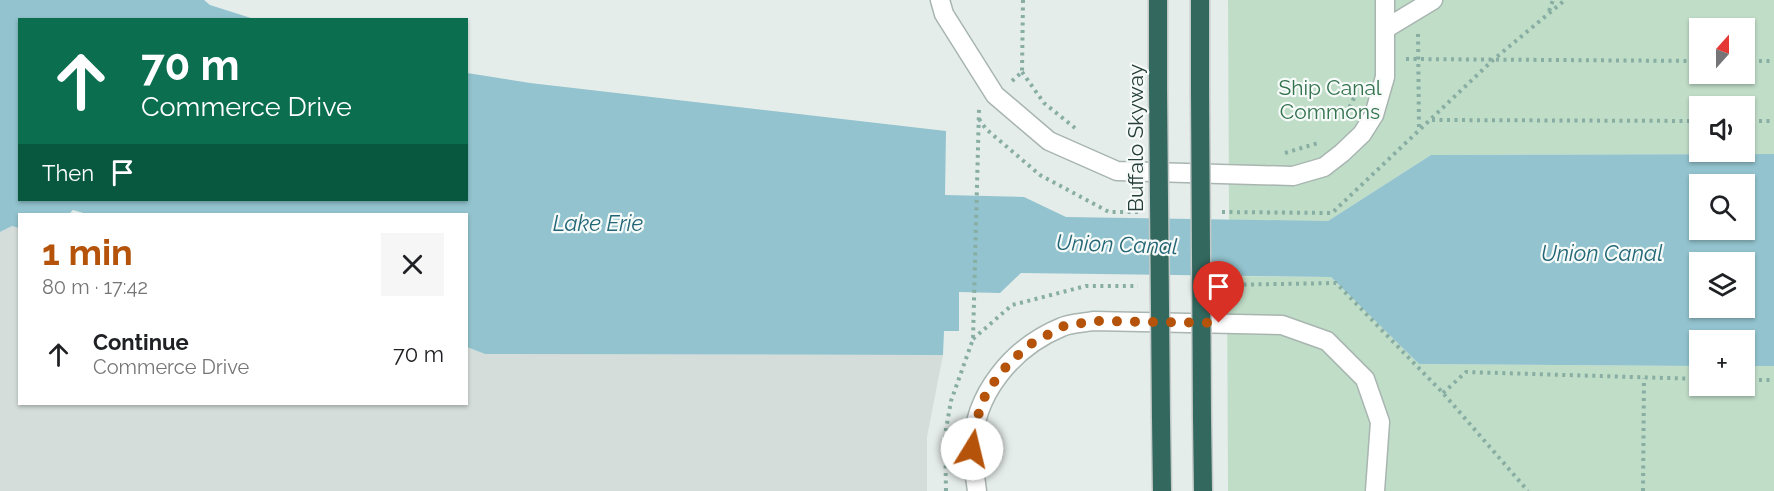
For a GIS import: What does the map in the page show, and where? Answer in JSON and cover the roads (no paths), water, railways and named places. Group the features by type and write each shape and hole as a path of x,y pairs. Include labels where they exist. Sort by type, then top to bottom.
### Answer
{"highway":[{"name":"Buffalo Skyway","path":"1158,0 1162,491"},
{"path":"1200,0 1203,491"}],"street":[{"path":"940,0 944,14 995,95 1049,141 1117,171 1293,176 1324,167 1362,134 1374,116 1385,77 1385,0"},
{"path":"1385,29 1426,5"},
{"path":"977,491 972,449 975,424 985,396 1000,373 1027,346 1064,326 1094,321 1282,325 1327,341 1365,379 1380,422 1375,491"}],"water":[{"name":"Lake Erie","path":"0,0 204,0 210,5 251,18 18,18 18,201 468,201 468,73 530,83 946,131 945,195 1024,197 1066,217 1328,221 1431,155 1689,154 1689,162 1755,162 1755,154 1774,154 1774,366 1755,366 1755,330 1689,330 1689,366 1419,364 1331,277 1021,273 1000,293 959,292 959,331 944,331 943,355 485,354 468,347 468,213 84,213 73,210 70,213 18,213 18,228 12,226 0,232"}],"park label":[{"name":"Ship Canal Commons","path":"1330,100"}],"water label":[{"name":"Union Canal","path":"1117,244"},
{"name":"Union Canal","path":"1602,253"}]}
